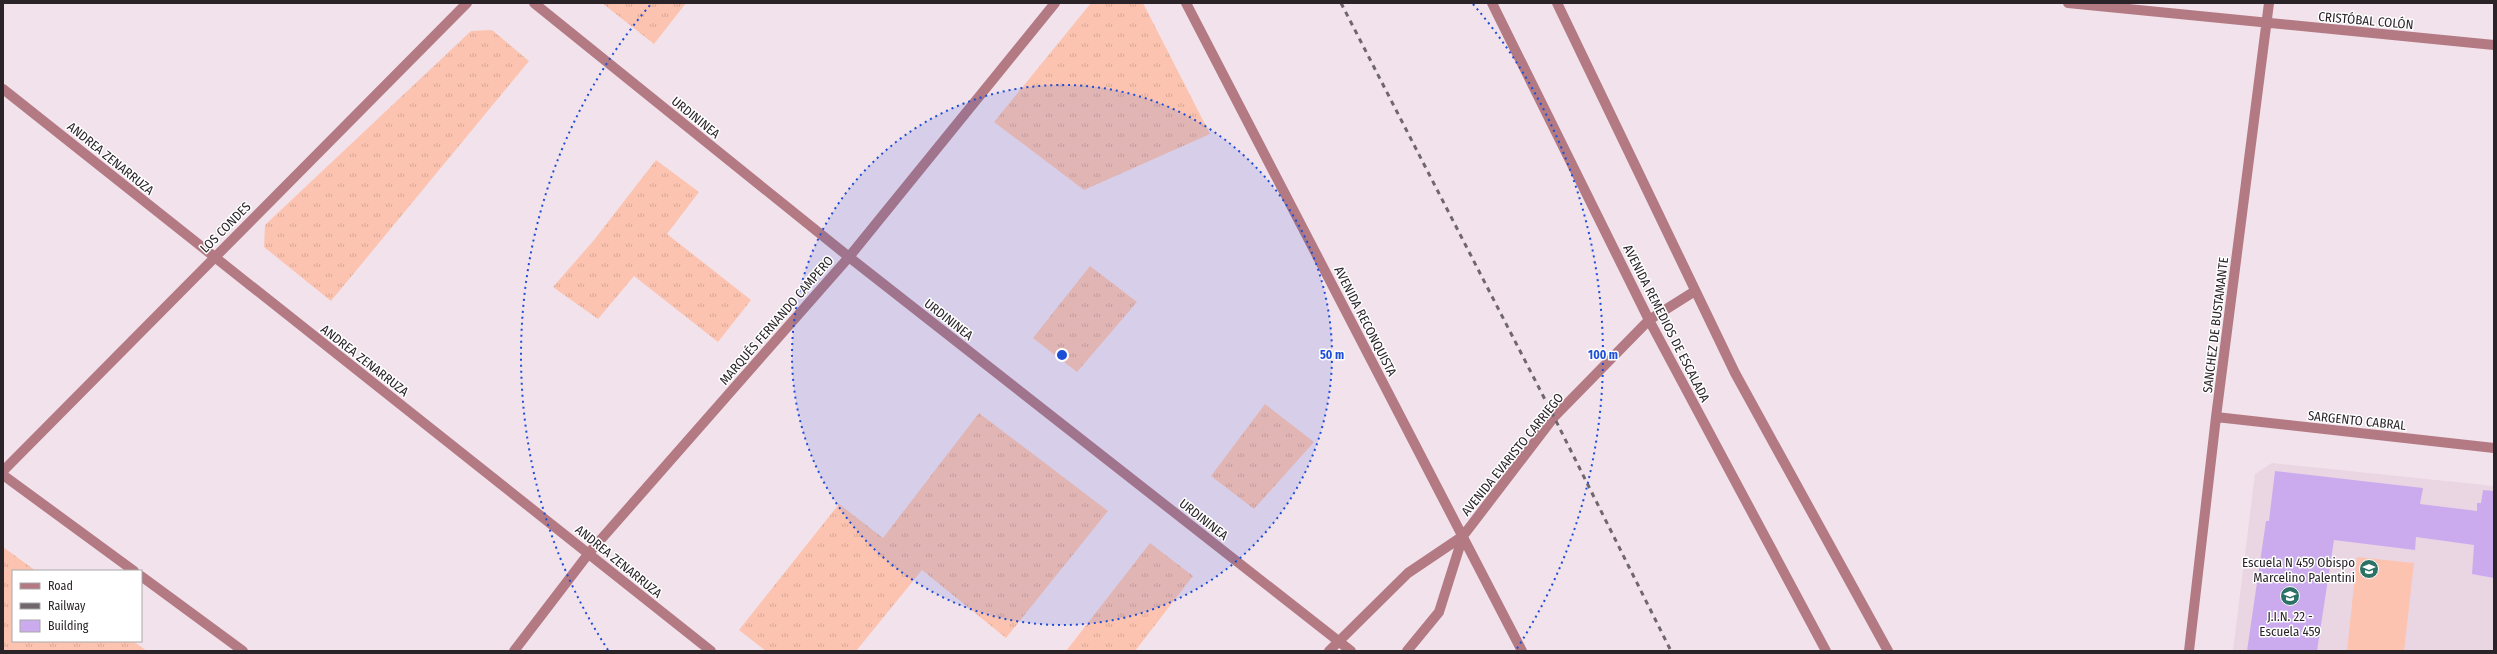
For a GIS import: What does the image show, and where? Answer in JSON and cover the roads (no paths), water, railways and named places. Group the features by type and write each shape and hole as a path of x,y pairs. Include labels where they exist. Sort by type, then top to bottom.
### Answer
{"street":[{"name":"LOS CONDES","path":"3,471 213,257 467,3"},
{"name":"URDININEA","path":"534,3 849,257 1351,651"},
{"name":"MARQUÉS FERNANDO CAMPERO","path":"514,651 589,553 849,257 1055,3"},
{"name":"AVENIDA RECONQUISTA","path":"1186,3 1522,651"},
{"name":"AVENIDA REMEDIOS DE ESCALADA","path":"1492,3 1649,320 1826,651"},
{"path":"1557,3 1735,373 1888,651"},
{"name":"CRISTÓBAL COLÓN","path":"2068,3 2494,45"},
{"name":"SANCHEZ DE BUSTAMANTE","path":"2189,651 2216,417 2269,3"},
{"name":"ANDREA ZENARRUZA","path":"3,88 213,257 711,651"},
{"name":"AVENIDA EVARISTO CARRIEGO","path":"1329,651 1338,640 1408,573 1463,536 1554,417 1649,320 1695,291"},
{"name":"SARGENTO CABRAL","path":"2216,417 2494,448"},
{"path":"3,475 133,570"},
{"name":"AVENIDA EVARISTO CARRIEGO","path":"1407,651 1439,612 1463,536"},
{"path":"142,577 243,651"}],"railway":[{"path":"1341,3 1554,417 1671,651"}],"place":[{"name":"Escuela N 459 Obispo Marcelino Palentini","path":"2369,569"},
{"name":"J.I.N. 22 - Escuela 459","path":"2290,596"}]}
